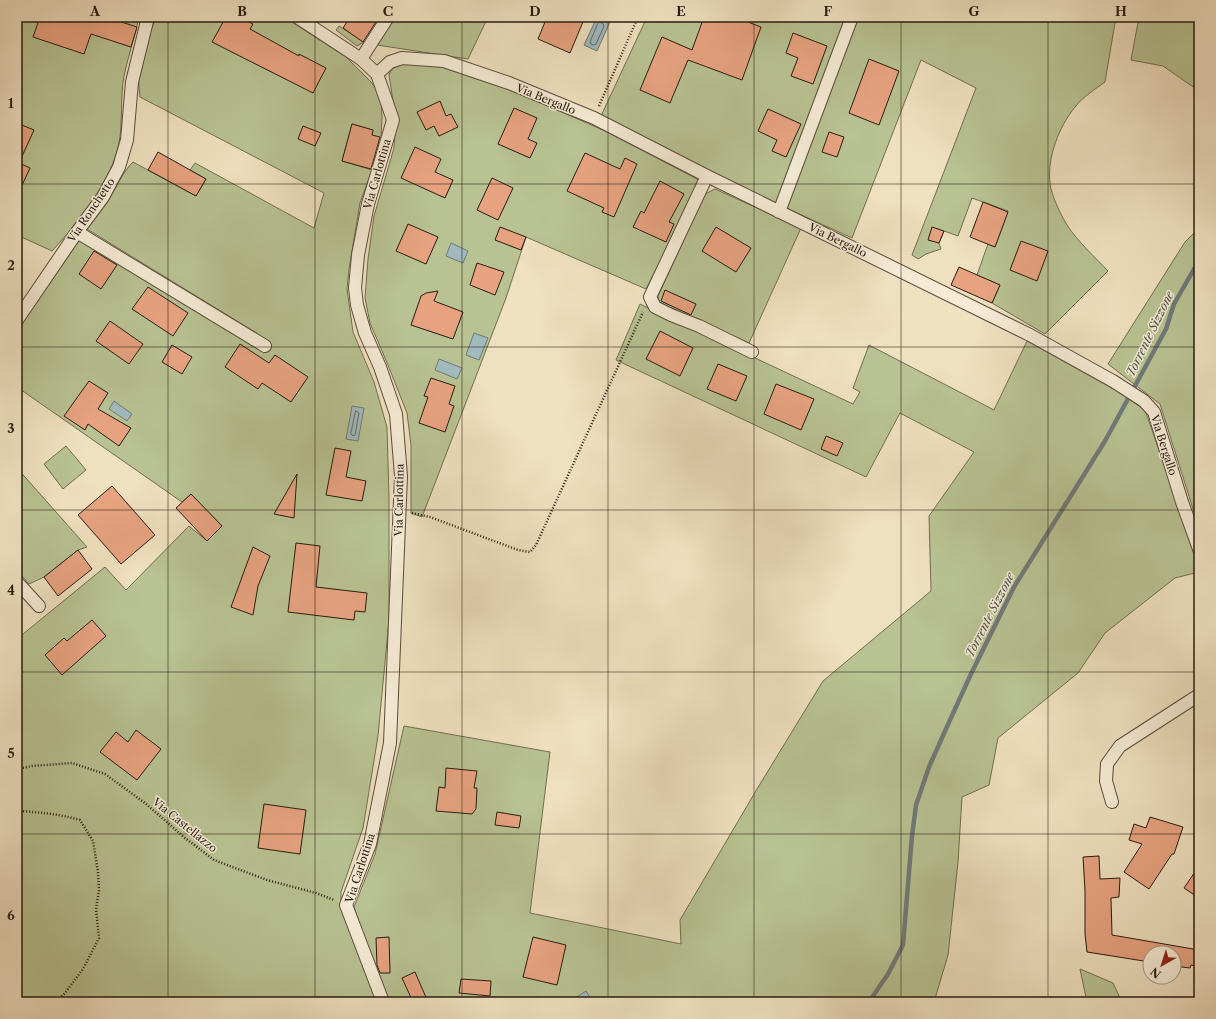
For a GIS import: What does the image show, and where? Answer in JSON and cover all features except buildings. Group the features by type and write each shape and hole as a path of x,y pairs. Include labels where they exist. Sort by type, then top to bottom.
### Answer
{"street":[{"name":"Via Ronchetto","path":"17,320 102,197 119,167 126,140 132,82 148,17"},
{"name":"Via Carlottina","path":"297,17 361,59 377,74 393,120 368,204 358,255 355,288 357,305 365,333 380,367 396,414 401,476 390,743 370,844 346,905 383,1002"},
{"path":"361,59 388,17"},
{"path":"779,212 852,17"},
{"name":"Via Bergallo","path":"377,74 390,62 402,58 444,61 509,84 594,118 779,212 1030,335 1114,381 1144,401 1154,412 1182,502 1199,549"},
{"path":"707,176 650,297 655,307 699,326 752,352"},
{"path":"77,232 265,346"},
{"path":"17,582 39,606"},
{"path":"1112,802 1106,781 1107,764 1120,746 1199,695"}],"path":[{"path":"594,118 638,17"},
{"path":"400,510 430,517 518,550 530,552 536,545 650,297"},
{"name":"Via Castellazzo","path":"17,768 72,763 105,774 145,803 185,838 214,860 267,880 316,893 346,905"},
{"path":"17,811 49,813 80,820 93,841 98,872 99,890 96,909 99,938 83,969 65,993 56,1002"}],"green space":[{"path":"17,17 139,17 124,76 120,135 115,157 109,172 92,201 72,228 52,251 17,235"},
{"path":"156,17 284,17 346,57 371,82 381,96 381,138 372,135 373,130 352,124 342,161 372,170 360,203 347,289 353,332 374,382 387,427 389,497 389,620 378,736 363,828 341,892 341,902 379,1002 17,1002 17,639 105,567 126,590 189,526 207,541 222,526 191,494 182,502 17,387 17,331 80,239 254,345 258,334 87,229 108,201 123,175 133,162 196,196 206,179 190,170 195,163 314,228 324,193 140,97 138,75 142,55"},
{"path":"393,17 488,17 468,59 377,45"},
{"path":"647,17 1116,17 1105,82 1089,93 1069,115 1055,143 1050,163 1050,183 1052,193 1067,225 1081,243 1108,271 1045,334 992,303 1000,285 977,275 988,244 995,247 1008,211 972,198 958,236 944,231 939,243 941,249 926,254 918,259 912,255 976,88 921,60 852,238 775,203 601,116"},
{"path":"1139,17 1199,17 1199,91 1163,66 1131,60"},
{"path":"339,26 364,42 357,46 336,30"},
{"path":"400,64 441,64 507,88 605,131 699,180 682,220 646,289 526,237 506,298 422,517 411,513 411,445 407,413 370,323 365,298 368,259 374,216 394,148 396,120 389,75 391,70"},
{"path":"715,189 801,228 749,343 659,302 658,296 705,194"},
{"path":"1199,228 1199,508 1194,512 1160,404 1108,364 1185,242"},
{"path":"640,304 853,404 860,392 853,388 869,345 994,410 1027,341 1117,391 1145,410 1199,565 1199,572 1175,578 1105,633 1078,673 998,738 989,785 962,797 958,862 948,955 934,1002 385,1002 354,907 375,854 404,726 550,752 530,913 681,944 680,920 823,681 931,591 929,516 974,452 900,413 866,477 616,360"},
{"path":"66,446 86,470 63,489 44,464"},
{"path":"17,468 87,547 78,550 44,577 29,584 17,570"},
{"path":"1080,969 1113,983 1122,1002 1087,1002"}],"water":[{"path":"597,17 610,22 597,51 584,45"},
{"path":"451,243 468,251 463,263 446,256"},
{"path":"474,333 488,338 479,360 466,355"},
{"path":"439,359 462,368 457,379 435,370"},
{"path":"114,401 132,414 127,421 109,409"},
{"path":"352,406 364,408 358,441 346,439"},
{"path":"586,991 592,1001 569,1002"}],"waterway":[{"name":"Torrente Sizzone","path":"869,1002 888,974 903,945 916,805 929,767 971,674 1014,587 1105,441 1166,329 1174,304 1199,263"}]}
